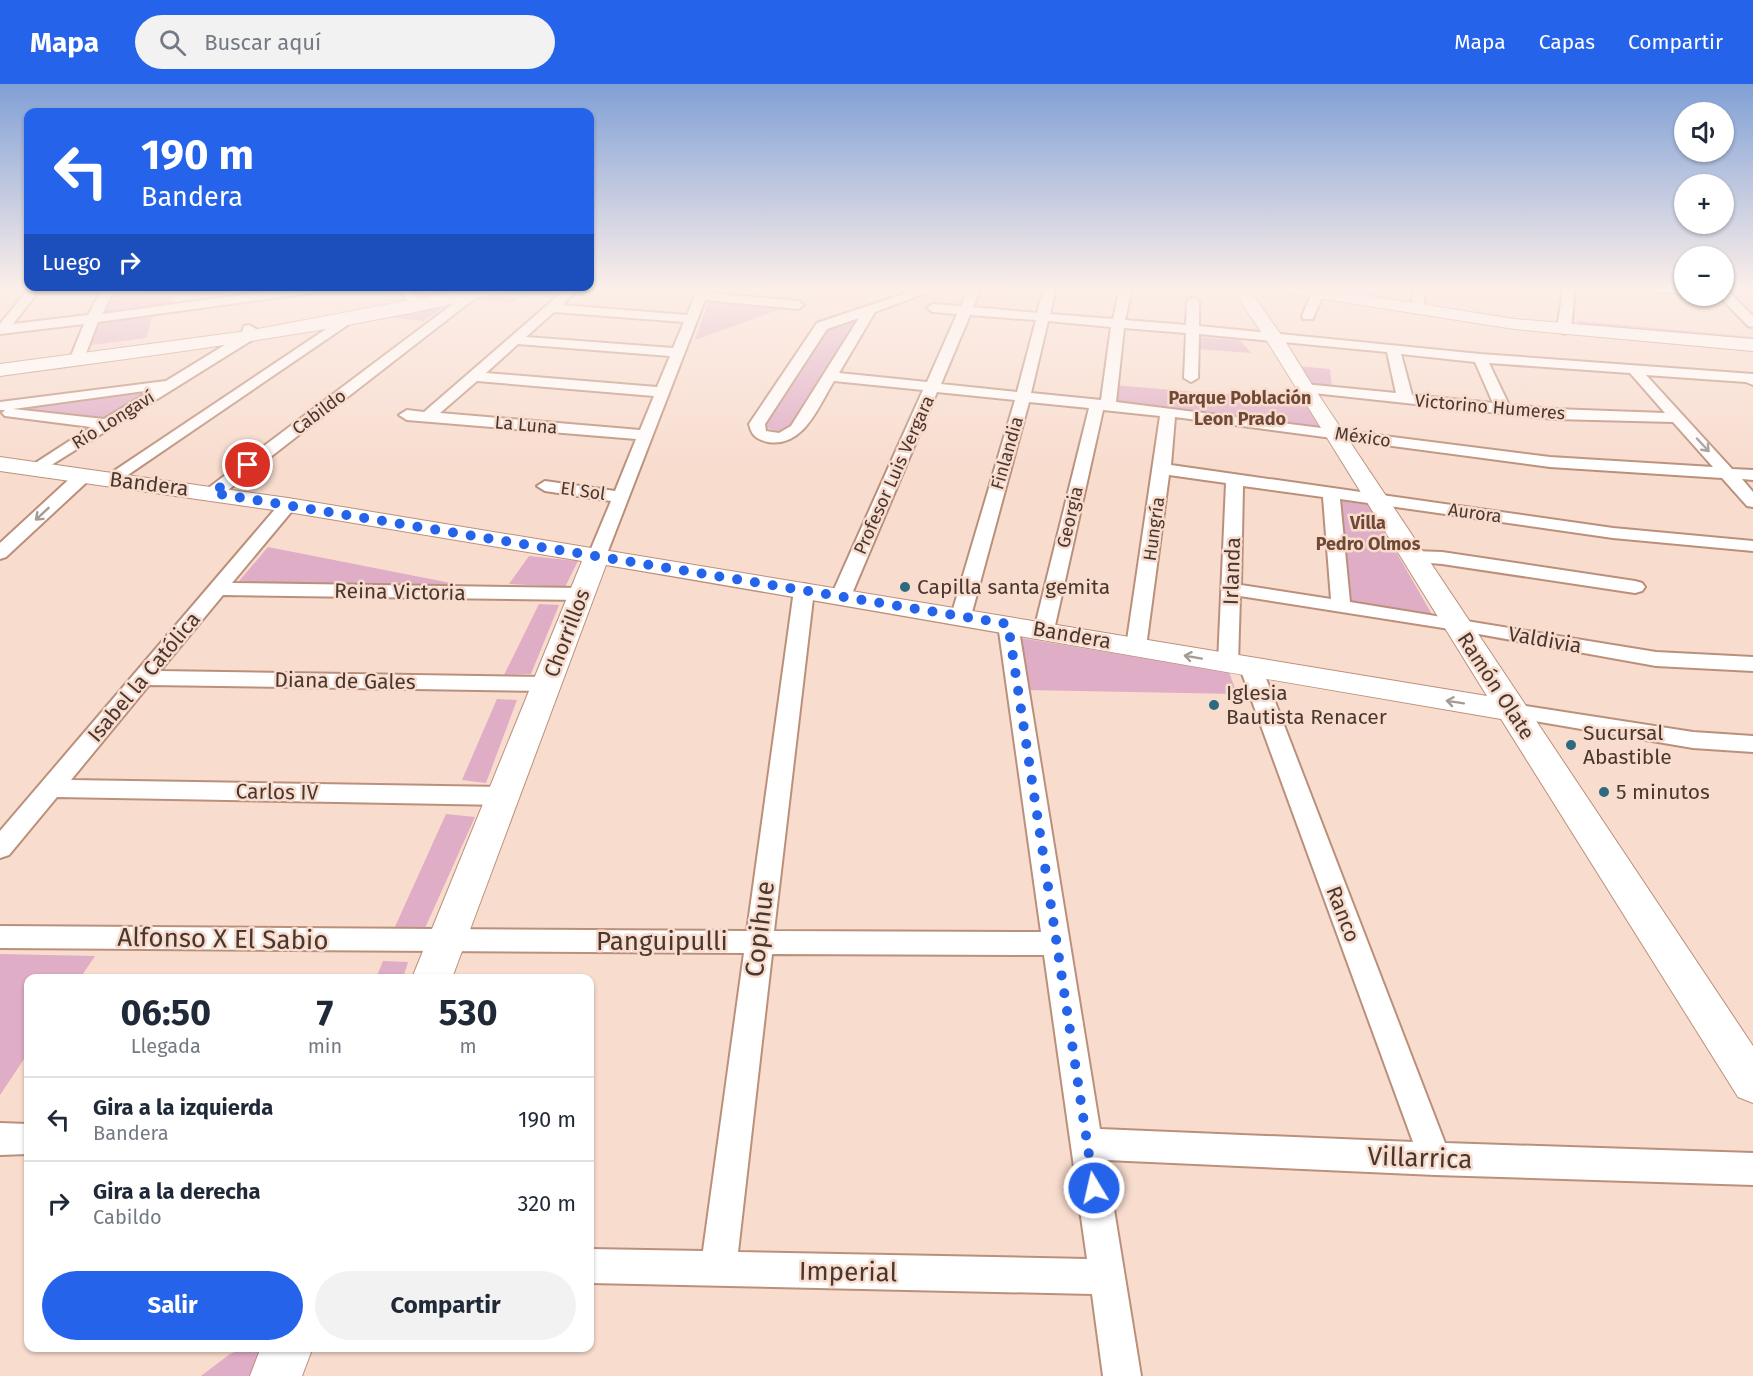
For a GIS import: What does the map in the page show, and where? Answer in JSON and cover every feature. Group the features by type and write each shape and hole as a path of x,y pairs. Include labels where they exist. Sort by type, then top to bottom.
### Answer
{"street":[{"path":"78,357 81,348"},
{"path":"0,370 140,348"},
{"name":"Río Longaví","path":"34,469 225,348"},
{"path":"110,479 304,348"},
{"name":"Cabildo","path":"213,493 399,348"},
{"path":"428,416 506,348"},
{"path":"628,348 678,352"},
{"name":"Chorrillos","path":"434,974 680,348"},
{"path":"807,348 757,424 759,433 768,437 785,437 797,429 847,348"},
{"name":"Profesor Luis Vergara","path":"841,596 950,348"},
{"name":"Finlandia","path":"961,616 1035,348"},
{"name":"Georgia","path":"1044,630 1102,405 1113,348"},
{"path":"1191,378 1192,348"},
{"name":"Ramón Olate","path":"1280,348 1753,1083"},
{"path":"1378,348 1752,380"},
{"path":"1393,350 1405,398"},
{"path":"0,363 78,357"},
{"path":"1480,358 1503,408"},
{"path":"1635,371 1730,473 1753,502"},
{"path":"474,376 663,392"},
{"name":"México","path":"830,376 1168,412 1550,462 1753,475"},
{"path":"0,406 176,381"},
{"name":"Victorino Humeres","path":"1304,388 1554,414 1677,418"},
{"path":"0,412 106,424"},
{"name":"Hungría","path":"1136,647 1168,412"},
{"name":"La Luna","path":"407,415 645,435"},
{"name":"Bandera","path":"2,467 34,469 213,493 961,616 1239,666 1513,711 1692,740 1753,744"},
{"name":"Aurora","path":"1162,469 1613,533 1753,546"},
{"path":"0,553 83,476"},
{"name":"Irlanda","path":"1234,478 1232,590 1239,666"},
{"name":"El Sol","path":"545,486 621,497"},
{"path":"1331,492 1341,606"},
{"name":"Isabel la Católica","path":"0,848 288,505"},
{"path":"1413,557 1454,560 1635,587"},
{"name":"Reina Victoria","path":"218,590 582,594"},
{"name":"Copihue","path":"718,1269 804,590"},
{"name":"Valdivia","path":"1232,590 1456,624 1656,659 1753,664"},
{"path":"1008,624 1122,1376"},
{"name":"Ranco","path":"1239,666 1435,1159"},
{"name":"Diana de Gales","path":"143,678 547,684"},
{"name":"Carlos IV","path":"51,788 503,796"},
{"name":"Alfonso X El Sabio","path":"0,937 446,941"},
{"name":"Panguipulli","path":"446,941 1057,944"},
{"path":"0,1139 24,1139"},
{"name":"Villarrica","path":"1087,1144 1435,1159 1753,1169"},
{"name":"Imperial","path":"594,1266 1107,1277"},
{"path":"276,1376 285,1352"}],"shaded area":[{"path":"812,348 839,348 789,429 777,431 764,427 763,424"},
{"path":"1247,348 1251,353 1197,349"},
{"path":"1295,366 1330,369 1332,388 1307,385"},
{"path":"1114,385 1219,394 1298,393 1328,428 1114,403"},
{"path":"158,387 103,421 0,410 0,409"},
{"path":"1334,500 1369,505 1433,616 1343,604"},
{"path":"268,547 476,588 234,587"},
{"path":"529,556 578,561 565,587 509,584"},
{"path":"539,604 559,605 531,674 504,675"},
{"path":"1014,637 1229,672 1237,694 1026,690"},
{"path":"497,699 517,700 486,783 462,780"},
{"path":"446,814 475,817 425,928 394,929"},
{"path":"0,954 95,956 83,974 24,974 24,1059 0,1095"},
{"path":"383,961 408,962 404,974 378,974"},
{"path":"272,1352 262,1376 201,1376 230,1354"}],"place":[{"name":"Capilla santa gemita","path":"905,587"},
{"name":"Iglesia Bautista Renacer","path":"1214,705"},
{"name":"Sucursal Abastible","path":"1571,745"},
{"name":"5 minutos","path":"1604,792"}],"district":[{"name":"Parque Población Leon Prado","path":"1240,408"},
{"name":"Villa Pedro Olmos","path":"1368,533"}],"route":[{"path":"248,465 213,493 1008,624 1094,1188"}]}
